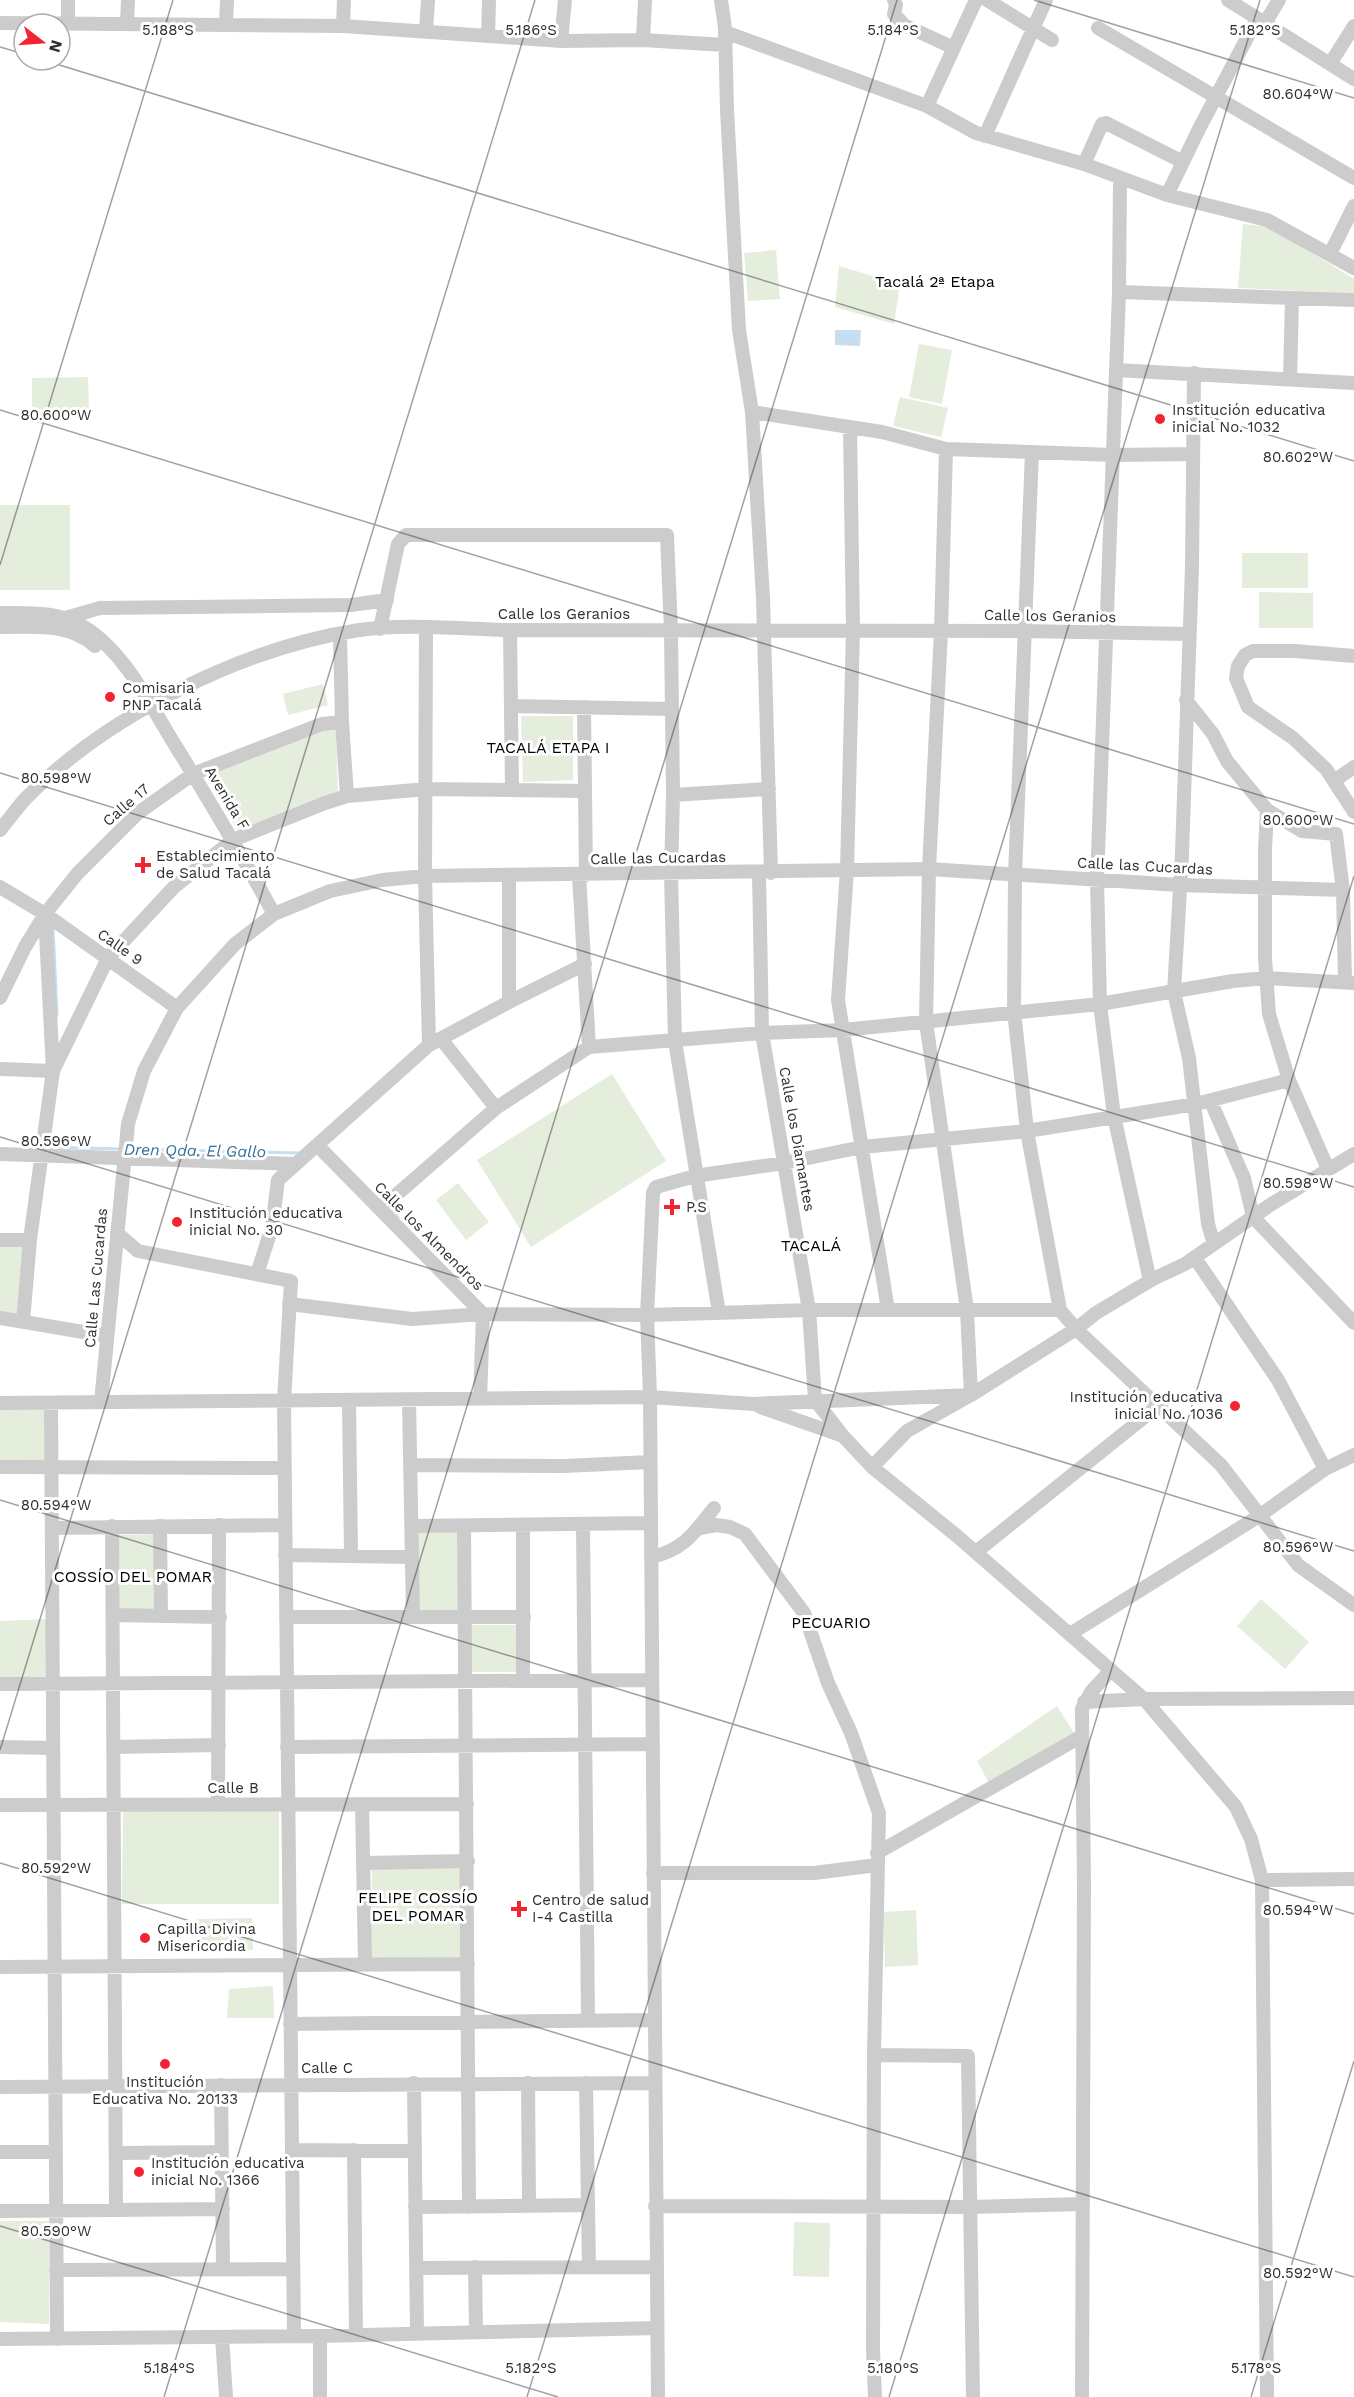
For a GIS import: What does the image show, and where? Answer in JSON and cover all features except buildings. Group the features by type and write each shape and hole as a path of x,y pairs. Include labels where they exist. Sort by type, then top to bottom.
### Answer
{"street":[{"path":"127,24 128,0"},
{"path":"226,0 226,24"},
{"path":"343,26 344,0"},
{"path":"426,31 428,0"},
{"path":"488,36 489,0"},
{"path":"561,41 565,0"},
{"path":"643,40 645,0"},
{"name":"Calle los Diamantes","path":"721,0 725,39 739,330 752,412 763,599 769,789 762,1033 809,1310 815,1400"},
{"path":"894,0 896,5 894,14 904,25 954,48"},
{"path":"927,106 976,0"},
{"path":"987,0 1052,40"},
{"path":"985,136 1046,0"},
{"path":"1228,0 1354,80"},
{"path":"1167,195 1216,97 1261,21 1279,0"},
{"path":"72,23 343,26 561,41 725,39 927,106 985,136 1084,164 1167,195 1267,220 1354,268"},
{"path":"1330,64 1354,26"},
{"path":"1098,28 1354,178"},
{"path":"1084,164 1101,124 1106,123 1183,162"},
{"path":"1120,179 1119,292 1097,880 1100,1004 1114,1116 1150,1281"},
{"path":"1330,254 1354,206"},
{"path":"1119,292 1354,300"},
{"path":"1290,379 1292,298"},
{"path":"1116,370 1354,383"},
{"path":"1194,373 1189,634 1174,992 1189,1058 1208,1224 1214,1245"},
{"path":"752,412 882,432 946,449 1113,455 1193,454"},
{"path":"850,427 854,630 847,870 838,1000 888,1310"},
{"path":"946,449 941,631 929,869 926,1022 967,1310 971,1395"},
{"path":"1032,452 1023,631 1015,875 1014,1011 1027,1131 1060,1310 1076,1329 1221,1466 1298,1565 1354,1605"},
{"path":"380,629 398,544 406,535 667,535 671,631 673,795 671,874 675,1041 695,1176 719,1313"},
{"path":"62,623 100,608 351,605 387,600"},
{"name":"Avenida F","path":"0,613 49,614 92,643 149,703 233,840 274,914"},
{"name":"Avenida F","path":"0,627 62,623"},
{"path":"426,627 425,876 435,1042 496,1108"},
{"name":"Calle los Geranios","path":"0,830 26,798 87,745 149,703 223,670 286,647 340,635 380,629 426,627 510,630 763,632 854,630 1189,634"},
{"path":"510,630 512,790"},
{"path":"340,635 347,796"},
{"path":"1354,656 1295,651 1253,651 1245,655 1238,666 1236,678 1248,707 1293,738 1326,769 1354,812"},
{"path":"380,1209 496,1108 589,1047 762,1033 843,1030 926,1022 1014,1011 1100,1004 1233,981 1267,978 1350,983 1336,834 1302,831 1268,810 1227,761 1214,734 1186,700"},
{"path":"511,706 671,709"},
{"path":"584,707 583,875 589,1047"},
{"name":"Calle 17","path":"0,998 25,947 45,914 77,874 138,813 193,774 322,724 342,722"},
{"path":"1334,781 1354,767"},
{"path":"53,1071 108,958 174,887 233,840 325,802 347,796 427,789 585,791"},
{"path":"673,795 769,789"},
{"path":"1268,810 1265,889 1269,1014 1289,1080 1328,1169"},
{"name":"Calle las Cucardas","path":"124,1157 128,1124 144,1071 177,1008 235,944 274,914 330,891 382,880 425,876 929,869 1179,885 1343,890"},
{"path":"509,876 509,1002"},
{"name":"Calle 9","path":"0,887 45,914 177,1008"},
{"path":"23,1322 30,1240 53,1071 45,914"},
{"path":"257,1274 272,1227 278,1180 435,1042 585,964"},
{"path":"0,1069 53,1071"},
{"path":"658,2397 650,1397 647,1315 653,1193 656,1187 695,1176 862,1147 1027,1131 1196,1104 1289,1080"},
{"path":"1211,1101 1244,1178 1253,1217 1354,1323"},
{"name":"Calle los Almendros","path":"317,1145 483,1314 480,1399"},
{"path":"0,1154 295,1164"},
{"path":"872,1467 907,1431 971,1395 1076,1329 1096,1313 1195,1258 1253,1217 1354,1154"},
{"name":"Calle Las Cucardas","path":"101,1402 124,1157"},
{"path":"117,1233 138,1251 291,1281 284,1401 294,2336"},
{"path":"0,1240 30,1240"},
{"path":"1195,1258 1278,1380 1325,1469"},
{"path":"290,1304 412,1319 483,1314 647,1315 809,1310 1060,1310"},
{"path":"0,1318 107,1336"},
{"path":"0,1403 650,1397 753,1404 971,1395"},
{"path":"409,1400 413,1617"},
{"path":"815,1400 843,1436 872,1467 976,1552 1144,1699 1236,1807 1251,1839 1262,1880 1267,2397"},
{"path":"349,1401 351,1556"},
{"path":"51,1402 57,2338"},
{"path":"753,1404 843,1436"},
{"path":"976,1552 1158,1406"},
{"path":"1070,1634 1259,1516 1325,1469 1354,1455"},
{"path":"411,1465 564,1466 650,1462"},
{"path":"0,1467 285,1468"},
{"path":"651,1557 668,1552 700,1528 714,1508"},
{"path":"412,1526 583,1526 651,1523"},
{"path":"53,1528 285,1525"},
{"path":"112,1526 117,2208"},
{"path":"160,1526 161,1616"},
{"path":"219,1526 219,1805"},
{"path":"464,1526 469,2207"},
{"path":"523,1526 523,1681"},
{"path":"583,1526 588,2020"},
{"path":"700,1528 723,1526 745,1534 804,1613 828,1683 851,1733 879,1813 874,2055 873,2349 875,2397"},
{"path":"285,1555 412,1557"},
{"path":"113,1615 220,1617"},
{"path":"286,1617 524,1617"},
{"path":"1082,2397 1082,1709 1084,1702 1111,1670"},
{"path":"0,1684 652,1680"},
{"path":"1084,1702 1144,1699 1354,1698"},
{"path":"653,1873 814,1873 877,1859 1082,1736"},
{"path":"114,1747 219,1744"},
{"path":"287,1747 652,1744"},
{"path":"0,1748 52,1748"},
{"path":"362,1804 365,1964"},
{"name":"Calle B","path":"0,1805 467,1804"},
{"path":"363,1863 468,1861"},
{"path":"1262,1880 1354,1879"},
{"path":"0,1968 468,1964"},
{"path":"290,2024 654,2020"},
{"path":"874,2055 968,2056 972,2397"},
{"path":"528,2083 529,2206"},
{"path":"586,2083 589,2267"},
{"name":"Calle C","path":"0,2087 654,2083"},
{"path":"414,2084 417,2334"},
{"path":"221,2085 223,2269"},
{"path":"292,2150 415,2151"},
{"path":"354,2150 356,2335"},
{"path":"0,2152 55,2152"},
{"path":"117,2153 222,2152"},
{"path":"655,2206 970,2207 1083,2204"},
{"path":"415,2207 588,2205"},
{"path":"0,2211 117,2208 223,2209"},
{"path":"475,2267 476,2332"},
{"path":"416,2268 656,2267"},
{"path":"56,2270 293,2269"},
{"path":"0,2339 320,2336 657,2328"},
{"path":"320,2336 320,2397"},
{"path":"222,2337 226,2397"}],"green space":[{"path":"1243,224 1271,227 1354,279 1354,293 1238,288"},
{"path":"776,250 780,299 748,301 744,253"},
{"path":"839,266 900,284 894,324 835,307"},
{"path":"919,344 952,350 942,404 909,397"},
{"path":"88,377 89,409 32,409 32,378"},
{"path":"900,397 948,408 941,437 893,426"},
{"path":"0,505 70,505 70,590 0,590"},
{"path":"1242,553 1308,553 1308,588 1242,588"},
{"path":"1259,592 1313,593 1313,628 1259,628"},
{"path":"323,684 328,705 288,715 283,694"},
{"path":"521,716 573,716 573,780 523,782"},
{"path":"331,728 336,731 338,794 237,830 208,775 283,742"},
{"path":"612,1074 666,1161 531,1247 477,1160"},
{"path":"458,1183 489,1222 466,1240 436,1200"},
{"path":"0,1244 26,1245 20,1314 0,1313"},
{"path":"46,1408 47,1464 0,1463 0,1409"},
{"path":"417,1528 461,1528 461,1613 417,1613"},
{"path":"158,1534 158,1614 119,1613 119,1535"},
{"path":"1261,1599 1309,1642 1285,1669 1237,1626"},
{"path":"47,1619 48,1676 0,1678 0,1621"},
{"path":"471,1625 519,1625 519,1672 471,1672"},
{"path":"1057,1706 1074,1733 990,1785 977,1761"},
{"path":"123,1811 279,1811 279,1904 122,1904"},
{"path":"463,1867 462,1961 370,1961 372,1869"},
{"path":"916,1910 918,1965 885,1967 883,1912"},
{"path":"252,1918 253,1950 198,1951 197,1919"},
{"path":"273,1986 274,2018 227,2018 229,1989"},
{"path":"0,2221 49,2221 49,2324 0,2322"},
{"path":"794,2222 830,2223 829,2277 793,2276"}],"water":[{"path":"835,330 861,330 860,346 835,345"}],"waterway":[{"name":"Dren Qda. El Gallo","path":"53,926 57,1015"},
{"name":"Dren Qda. El Gallo","path":"49,1144 49,1147 120,1149"},
{"name":"Dren Qda. El Gallo","path":"130,1149 300,1153"},
{"name":"Dren Qda. El Gallo","path":"388,1208 398,1217"}],"place":[{"name":"Institución educativa inicial No. 1032","path":"1160,419"},
{"name":"Comisaria PNP Tacalá","path":"110,697"},
{"name":"Establecimiento de Salud Tacalá","path":"143,865"},
{"name":"P.S","path":"672,1207"},
{"name":"Institución educativa inicial No. 30","path":"177,1222"},
{"name":"Institución educativa inicial No. 1036","path":"1235,1406"},
{"name":"Centro de salud I-4 Castilla","path":"519,1909"},
{"name":"Capilla Divina Misericordia","path":"145,1938"},
{"name":"Institución Educativa No. 20133","path":"165,2064"},
{"name":"Institución educativa inicial No. 1366","path":"139,2172"}],"district":[{"name":"Tacalá 2ª Etapa","path":"935,281"},
{"name":"TACALÁ ETAPA I","path":"548,747"},
{"name":"TACALÁ","path":"811,1245"},
{"name":"COSSÍO DEL POMAR","path":"133,1576"},
{"name":"PECUARIO","path":"831,1622"},
{"name":"FELIPE COSSÍO DEL POMAR","path":"418,1906"}]}
